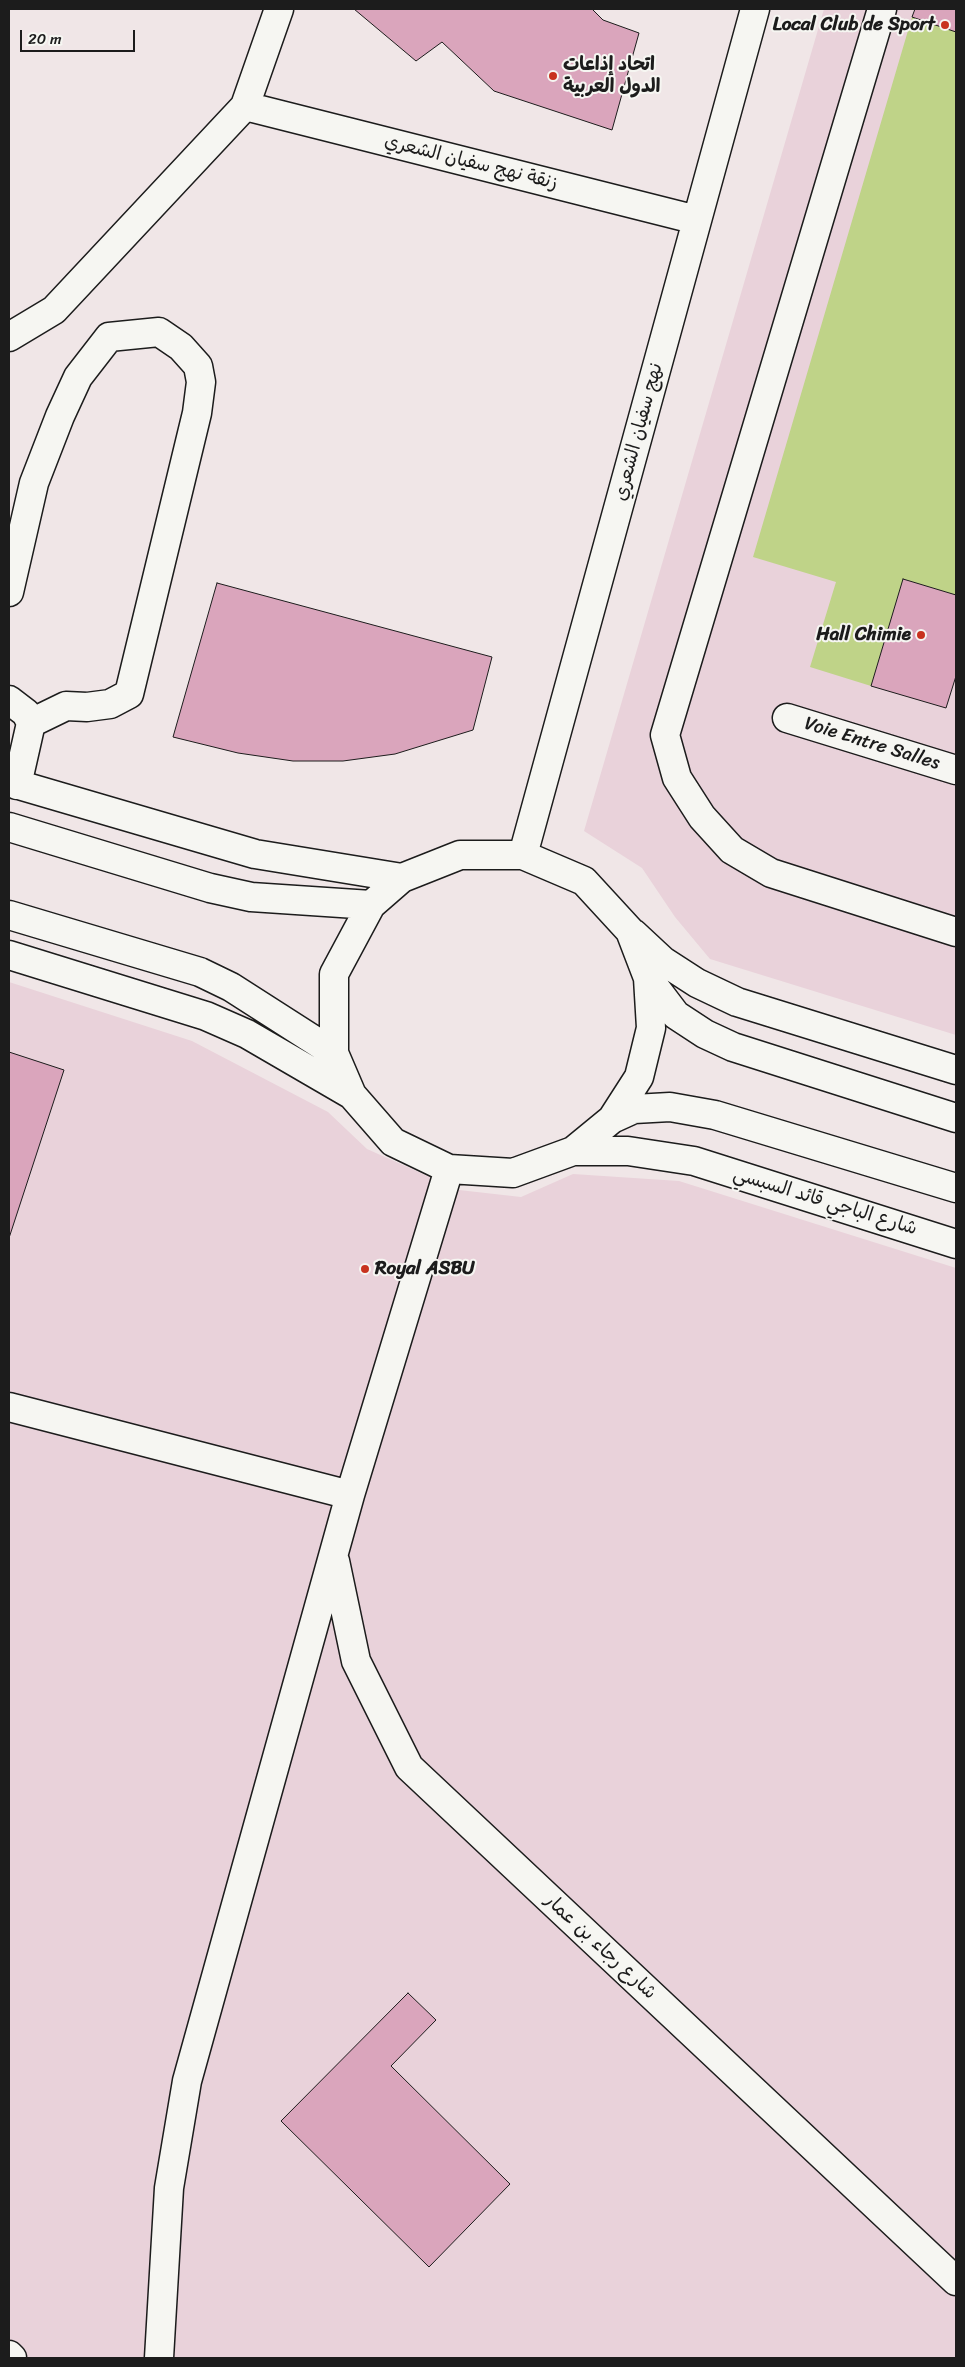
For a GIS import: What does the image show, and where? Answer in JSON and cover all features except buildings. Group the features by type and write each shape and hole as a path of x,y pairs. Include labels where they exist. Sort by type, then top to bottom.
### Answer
{"street":[{"path":"9,337 54,310 245,106 279,9"},
{"name":"نهج سفيان الشعري","path":"522,855 755,9"},
{"path":"882,9 665,735 677,778 702,817 732,850 771,873 956,932"},
{"name":"زنقة نهج سفيان الشعري","path":"245,106 697,220"},
{"path":"9,592 34,483 60,416 78,377 109,337 159,332 181,347 198,366 202,382 129,694 110,704 87,707 66,706 31,723"},
{"path":"9,700 26,714 31,723 13,784 255,854 402,878"},
{"name":"Voie Entre Salles","path":"788,718 956,770"},
{"path":"9,827 210,888 251,897 371,905"},
{"path":"956,1070 737,1002 697,983 663,961 630,931 584,881 522,855 460,855 402,878 371,905 334,974 334,1053 352,1095 392,1142 449,1169 513,1173 573,1151 612,1119 634,1109 670,1107 715,1115 956,1188"},
{"path":"9,915 200,972 231,987 334,1053"},
{"path":"630,931 648,978 676,1014 705,1034 733,1048 956,1118"},
{"path":"9,955 206,1016 247,1034 352,1095"},
{"path":"612,1119 639,1076 651,1028 648,978"},
{"name":"شارع الباجي قائد السبسي","path":"573,1151 628,1151 694,1161 956,1244"},
{"path":"159,2358 169,2188 187,2080 350,1495 449,1169"},
{"path":"9,1407 350,1495"},
{"name":"شارع رجاء بن عمار","path":"334,1555 356,1661 408,1768 956,2281"}],"shaded area":[{"path":"824,9 956,9 956,1035 710,959 675,917 642,868 584,831"},
{"path":"9,982 192,1041 328,1112 367,1149 459,1190 521,1197 573,1174 679,1181 956,1268 956,2358 9,2358"}],"green space":[{"path":"912,17 956,32 956,595 903,579 871,686 810,667 836,582 753,557"}],"place":[{"name":"Local Club de Sport","path":"945,25"},
{"name":"اتحاد إذاعات الدول العربية","path":"553,76"},
{"name":"Hall Chimie","path":"921,635"},
{"name":"Royal ASBU","path":"365,1269"}]}
